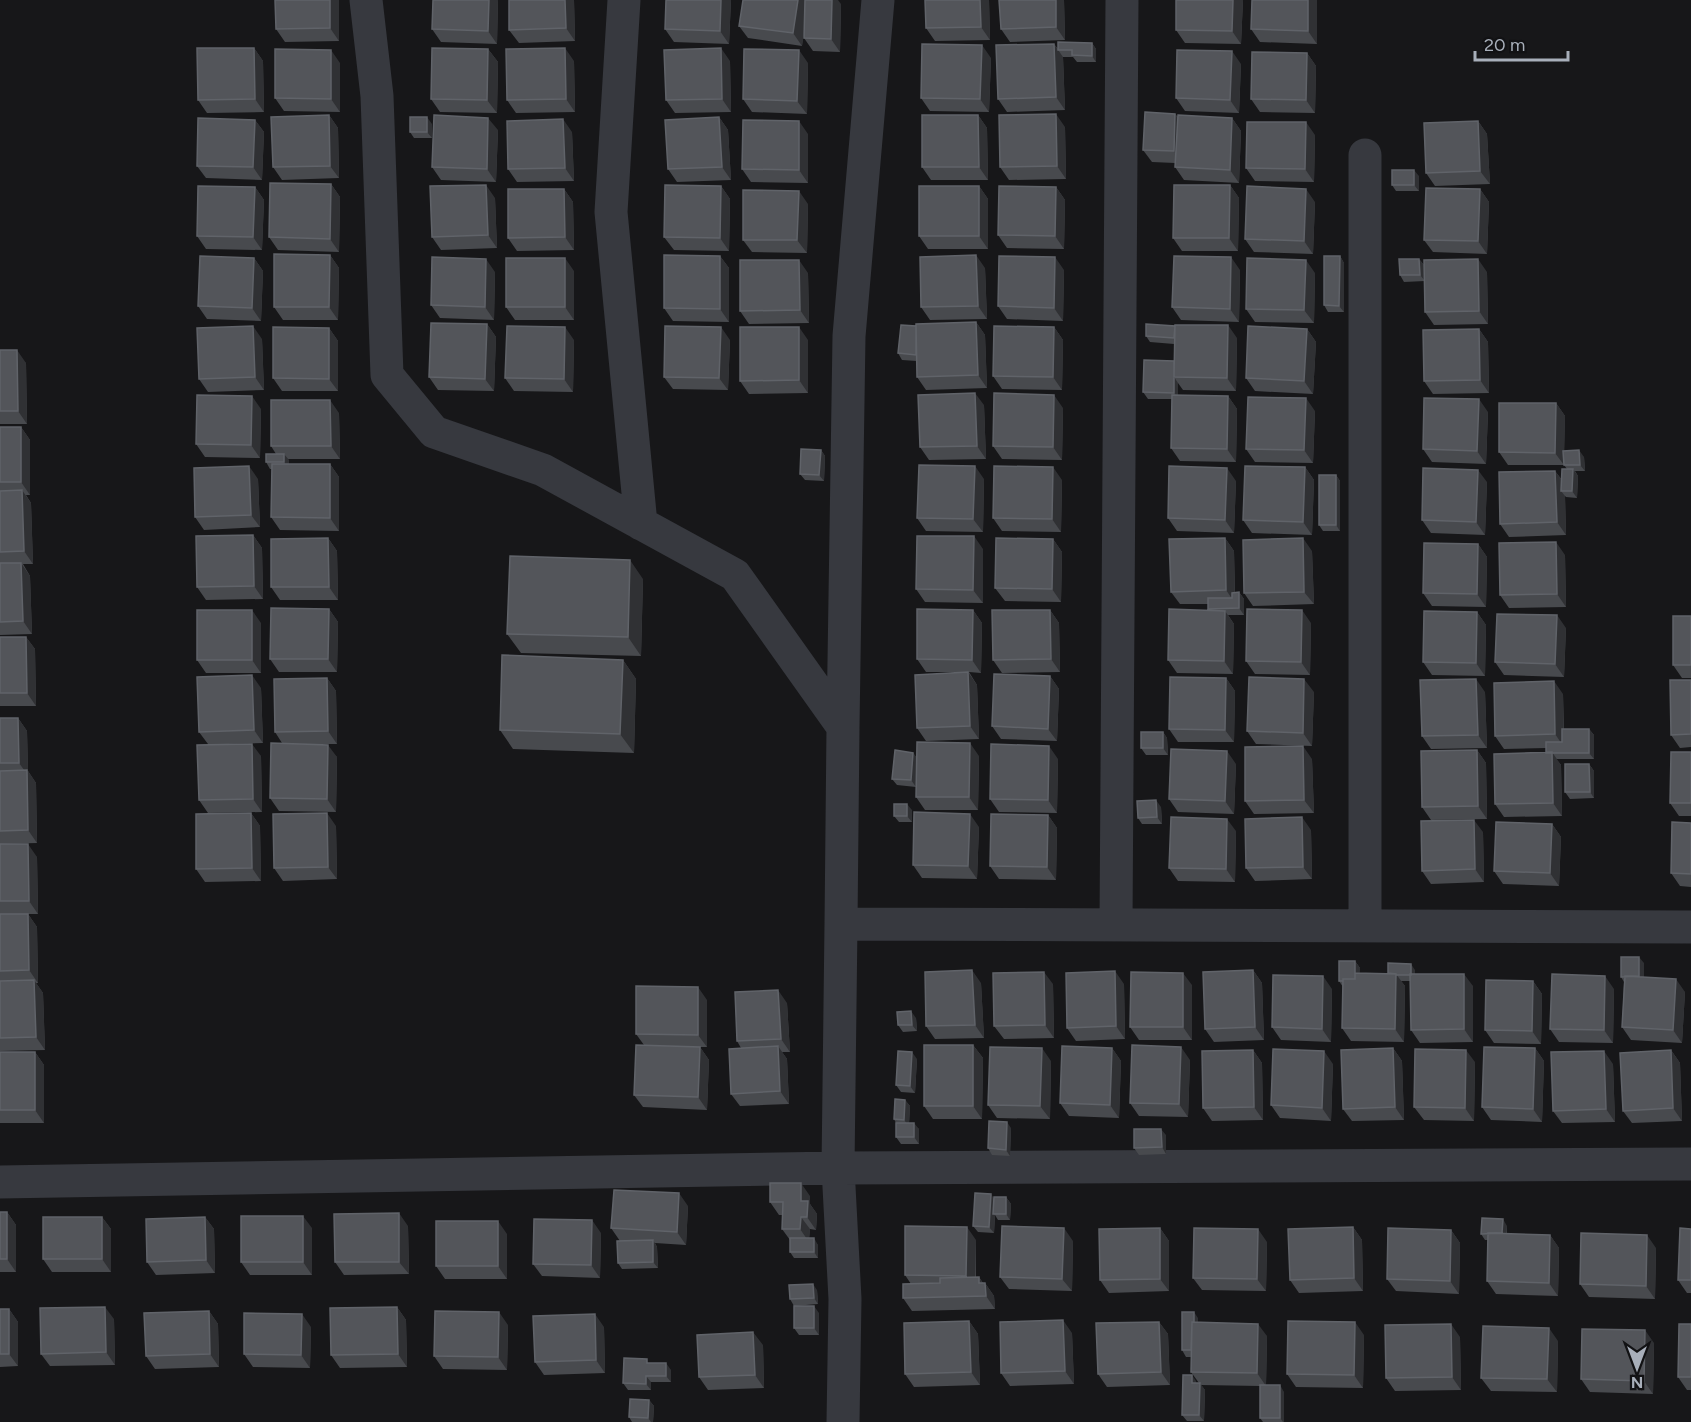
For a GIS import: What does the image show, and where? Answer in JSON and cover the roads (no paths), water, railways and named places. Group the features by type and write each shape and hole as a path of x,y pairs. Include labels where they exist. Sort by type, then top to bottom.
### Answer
{"street":[{"path":"366,0 377,96 387,375 434,432 543,470 735,575 843,728"},
{"path":"624,0 611,212 641,524"},
{"path":"843,1422 845,1299 838,1168 849,336 878,0"},
{"path":"1116,925 1122,0"},
{"path":"1365,155 1365,926"},
{"path":"841,924 1691,927"},
{"path":"0,1182 838,1168 1691,1164"}]}
